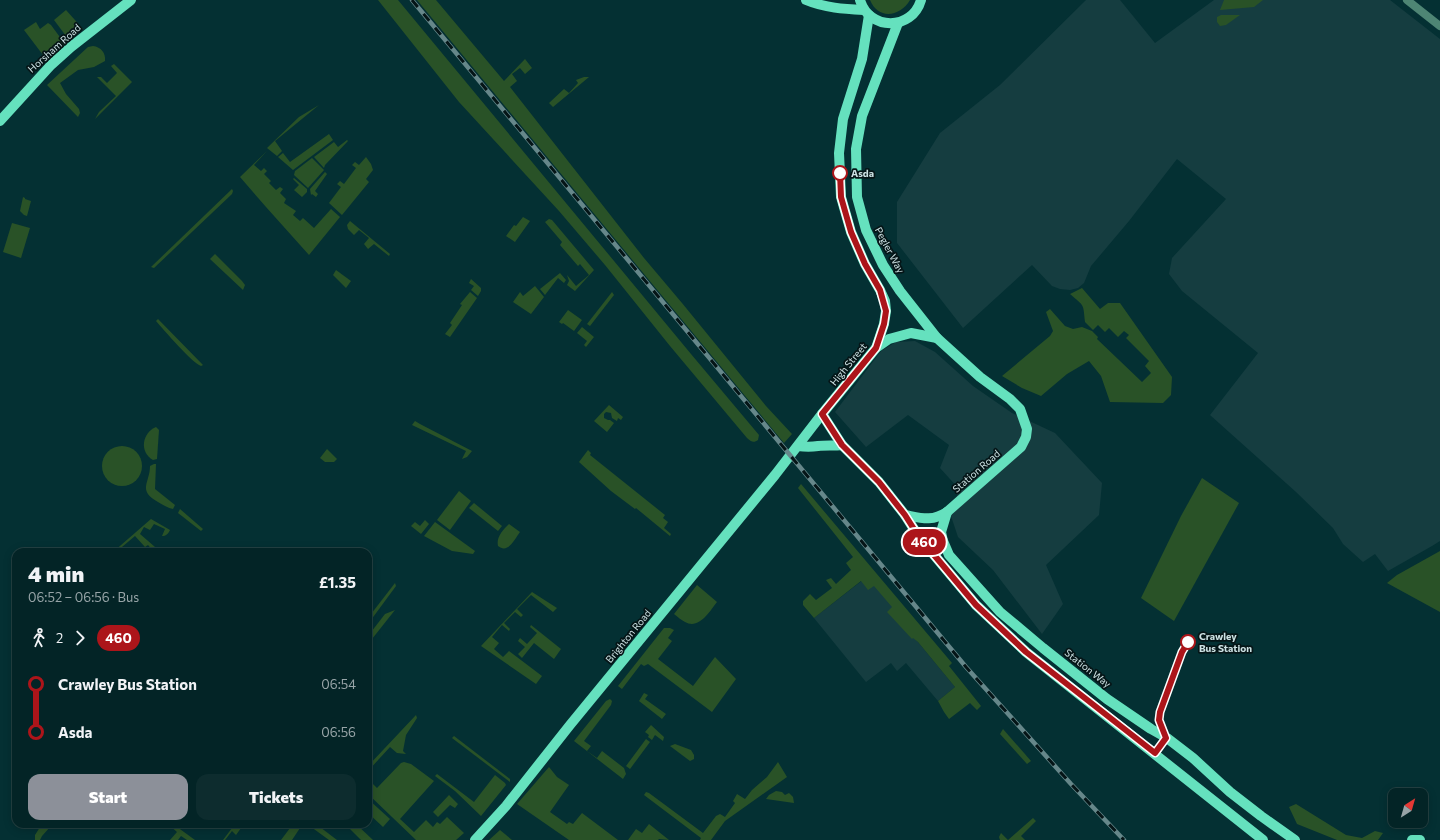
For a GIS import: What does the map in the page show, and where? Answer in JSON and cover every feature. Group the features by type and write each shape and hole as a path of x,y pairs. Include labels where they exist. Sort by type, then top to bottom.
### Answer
{"main road":[{"name":"Horsham Road","path":"0,121 51,65 131,0"},
{"path":"806,0 820,5 836,8 865,8 878,21 888,24 898,23 911,16 920,0"},
{"path":"865,8 862,59 843,119 839,153 841,197 851,232 865,264 885,301 886,311 884,324 876,348"},
{"name":"Pegler Way","path":"898,23 881,63 862,116 856,149 857,197 866,230 883,265 909,304 937,338 980,378 1010,399 1020,409 1027,429 1026,437 1021,447"},
{"name":"High Street","path":"798,446 876,348 889,339 911,333 937,338"},
{"path":"822,414 842,445 879,482 905,515 919,537 976,605 1026,652 1263,840"},
{"path":"798,446 810,448 817,446 842,445"},
{"name":"Brighton Road","path":"475,840 506,806 570,725 798,446"},
{"name":"Station Road","path":"947,512 1021,447"},
{"path":"905,515 927,519 939,517 947,512"},
{"name":"Station Way","path":"947,512 941,532 949,555 1000,612 1108,699 1193,758 1230,792 1295,840"},
{"path":"1026,652 1035,641"},
{"path":"1412,840 1420,840"}],"street":[{"path":"1407,0 1440,26"}],"shaded area":[{"path":"1086,0 1120,0 1155,43 1214,0 1390,0 1440,39 1440,541 1388,571 1375,554 1363,562 1343,544 1333,528 1296,492 1210,415 1258,353 1182,291 1169,274 1172,258 1226,199 1177,159 1129,221 1091,266 1084,283 1078,288 1070,290 1052,286 1032,265 963,328 897,243 897,202 940,133 1000,85"},
{"path":"915,341 935,352 973,386 1012,413 1055,433 1102,483 1099,515 1046,565 1063,604 1042,634 993,570 958,537 951,516 959,489 940,468 949,445 908,415 866,447 835,412 881,351 896,342"},
{"path":"868,576 917,634 914,638 955,687 938,701 906,663 897,671 891,663 866,682 814,618"}],"green space":[{"path":"378,0 398,0 759,435 758,440 752,442 747,438 559,211 459,102"},
{"path":"417,0 436,0 504,81 525,59 532,68 525,74 520,68 512,74 517,81 510,87 644,258 766,406 792,434 784,443"},
{"path":"870,0 910,0 901,10 889,14 878,11"},
{"path":"1224,0 1263,0 1254,7 1220,10"},
{"path":"66,10 83,29 69,40 54,20"},
{"path":"1221,15 1240,15 1226,25 1220,26 1217,22 1217,17"},
{"path":"36,22 40,29 48,23 51,25 65,44 46,59 24,30"},
{"path":"93,46 102,51 105,55 105,61 94,67 78,70 60,83 66,94 79,109 80,113 78,117 47,85 88,47"},
{"path":"114,64 132,82 95,119 99,112 116,96 97,77 101,77 107,83 117,73 111,66"},
{"path":"589,77 553,107 549,103 564,89 569,93 578,83 576,80"},
{"path":"319,105 275,141 282,151 277,156 267,148 299,117"},
{"path":"329,134 333,140 293,170 278,157 283,153 290,162"},
{"path":"347,140 348,141 325,165 324,168 314,157 334,142 338,147"},
{"path":"267,151 254,165 261,171 264,168 267,171 264,174 271,181 269,183 276,190 280,187 283,189 280,193 286,199 284,203 296,211 293,215 300,221 303,218 314,228 331,209 340,217 309,255 240,177"},
{"path":"366,157 373,170 366,179 369,182 342,215 329,203 341,187 337,184 340,181 344,184 356,168 352,165 355,162 359,165"},
{"path":"312,158 324,170 308,188 294,175 295,171"},
{"path":"325,172 327,174 315,191 318,194 316,197 312,194 311,195 310,189"},
{"path":"294,178 307,189 307,192 302,197 294,190 299,185 293,179"},
{"path":"232,189 232,194 154,268 151,267"},
{"path":"23,197 31,201 27,216 20,211"},
{"path":"523,217 530,221 515,242 506,236 514,225 516,226"},
{"path":"549,219 552,220 594,270 575,291 567,285 569,281 567,275 576,286 589,275 580,264 578,266 560,245 562,242 545,222"},
{"path":"350,221 390,254 389,256 374,244 368,249 364,244 369,238 359,230 354,235 348,229 347,225"},
{"path":"12,223 30,228 21,258 3,252"},
{"path":"215,254 242,281 245,285 243,290 210,259"},
{"path":"336,270 351,281 346,288 333,275"},
{"path":"560,273 566,280 564,283 558,278 545,295 540,289"},
{"path":"471,279 481,288 478,296 471,290 474,286 469,283"},
{"path":"535,286 544,297 531,314 513,302 520,292 523,296"},
{"path":"1082,288 1100,309 1108,303 1120,303 1172,377 1171,395 1163,403 1110,402 1101,376 1089,361 1067,374 1041,396 1022,388 1002,376 1050,336 1053,331 1046,312 1050,309 1065,326 1073,329 1082,327 1092,331 1098,337 1097,339 1142,382 1151,373 1145,366 1149,361 1126,338 1129,335 1124,331 1118,337 1109,328 1105,332 1098,325 1093,330 1085,322 1082,306 1070,294"},
{"path":"470,292 477,298 450,337 445,334 452,325 450,323 462,305 460,304"},
{"path":"612,292 614,295 590,326 587,324"},
{"path":"568,310 582,320 574,331 563,323 562,324 559,322"},
{"path":"158,319 203,365 201,366 197,364 185,353 156,321"},
{"path":"582,327 594,337 586,347 584,345 587,341 577,333"},
{"path":"609,405 623,417 621,420 618,418 617,421 612,418 611,413 606,412 604,414 604,418 614,423 607,432 594,421"},
{"path":"415,421 472,451 467,457 462,459 466,451 412,425"},
{"path":"156,427 159,430 157,459 153,460 146,452 144,443 145,438 151,430"},
{"path":"126,446 133,449 139,455 142,466 141,474 133,483 126,486 118,486 111,483 103,474 102,462 105,455 114,447"},
{"path":"327,449 337,459 334,462 325,462 320,458"},
{"path":"588,450 591,453 590,455 665,515 663,518 668,522 664,528 671,534 670,536 636,508 635,509 611,491 579,462"},
{"path":"156,464 155,489 175,505 173,509 152,498 146,490 150,466"},
{"path":"1202,478 1239,503 1174,621 1141,598 1181,516"},
{"path":"801,484 952,663 949,666 981,706 977,710 970,703 949,719 938,701 955,687 918,642 913,638 912,639 887,612 892,607 874,586 868,590 861,581 814,618 803,605 803,601 810,594 816,600 832,588 826,580 831,578 836,584 851,570 846,563 853,557 798,488"},
{"path":"459,491 471,501 450,530 437,520"},
{"path":"474,503 502,526 498,531 469,508"},
{"path":"180,509 203,529 201,531 178,513"},
{"path":"151,519 170,530 165,536 162,536 165,529 154,524 150,530 144,527 140,534 155,548 151,548 148,545 145,547 135,536 121,548 118,548"},
{"path":"425,520 429,524 421,534 411,526 415,522 420,526"},
{"path":"435,522 475,551 473,554 452,551 424,536"},
{"path":"509,524 520,532 508,547 502,548 498,546 498,540 502,531"},
{"path":"1440,551 1440,612 1387,583 1397,575"},
{"path":"395,583 396,586 372,619 372,613"},
{"path":"697,585 717,602 704,618 695,624 690,624 674,614"},
{"path":"532,592 557,608 553,612 531,595 517,609 523,615 521,617 515,612 504,623 510,629 509,631 502,625 492,637 499,643 494,649 503,657 509,651 542,676 536,684 481,646"},
{"path":"395,610 372,639 372,631 385,614"},
{"path":"531,625 561,649 554,659 534,643 522,658 518,654 525,647 518,641 520,638 527,644 537,633 530,627"},
{"path":"664,628 674,630 668,638 672,641 658,659 693,686 715,657 736,679 712,712 648,664 644,666 641,664 622,689 618,686"},
{"path":"644,693 648,695 645,699 666,714 662,719 639,701"},
{"path":"610,699 612,701 611,705 584,741 591,746 587,751 597,758 602,751 624,768 626,774 623,779 574,741 606,701"},
{"path":"416,715 417,718 406,735 403,751 406,754 397,753 390,747 372,767 372,762"},
{"path":"651,725 664,737 663,741 655,735 652,740 648,737 649,735 645,732"},
{"path":"1003,729 1031,761 1027,764 1000,734"},
{"path":"454,736 510,779 510,782 452,738"},
{"path":"646,739 650,742 630,769 626,766"},
{"path":"675,744 691,750 694,755 694,759 690,761 670,746"},
{"path":"404,762 411,764 434,781 400,819 414,832 426,820 433,827 437,822 440,824 447,817 464,833 456,840 416,840 372,798 372,783 377,788 401,763"},
{"path":"778,762 787,777 725,821 711,840 700,840 701,838 644,795 646,792 649,793 703,833 716,816 720,814 725,817 735,803 733,801 737,794 745,799 752,790 767,777"},
{"path":"549,767 557,777 569,785 550,812 567,824 569,822 573,824 582,813 618,840 569,840 517,804"},
{"path":"437,774 474,802 495,775 506,785 481,816 455,791 435,776"},
{"path":"776,791 782,792 785,795 789,793 793,797 794,803 766,799 769,795"},
{"path":"449,795 458,804 455,808 450,805 438,817 433,812"},
{"path":"372,803 390,819 383,827 372,817"},
{"path":"1296,804 1346,835 1362,838 1375,831 1383,833 1378,840 1337,840 1297,824 1289,807"},
{"path":"1033,818 1036,821 1021,836 1025,840 1008,840"},
{"path":"649,824 669,840 628,840 636,829 642,833"},
{"path":"39,828 49,828 40,840 35,840 35,835"},
{"path":"172,828 178,828 195,840 187,840 181,836 178,840 170,840 177,832"},
{"path":"232,828 241,828 236,835 232,831 225,840 223,840"},
{"path":"290,828 300,828 292,840 281,840"},
{"path":"312,828 321,828 337,840 329,840"},
{"path":"349,828 360,828 373,840 361,840"},
{"path":"500,830 512,840 489,840"},
{"path":"1001,833 1008,840 1000,840 999,837"}],"railway":[{"path":"412,0 966,667 1071,784 1124,840"}],"bus line":[{"name":"460","path":"840,173 841,197 851,232 865,264 885,301 886,311 884,324 876,348 822,414 842,445 879,482 905,515 919,537 976,605 1026,652 1155,753 1166,738 1159,720 1160,712 1165,703 1182,652 1188,642"}],"place":[{"name":"Asda","path":"840,173"},
{"name":"Crawley Bus Station","path":"1188,642"}]}
